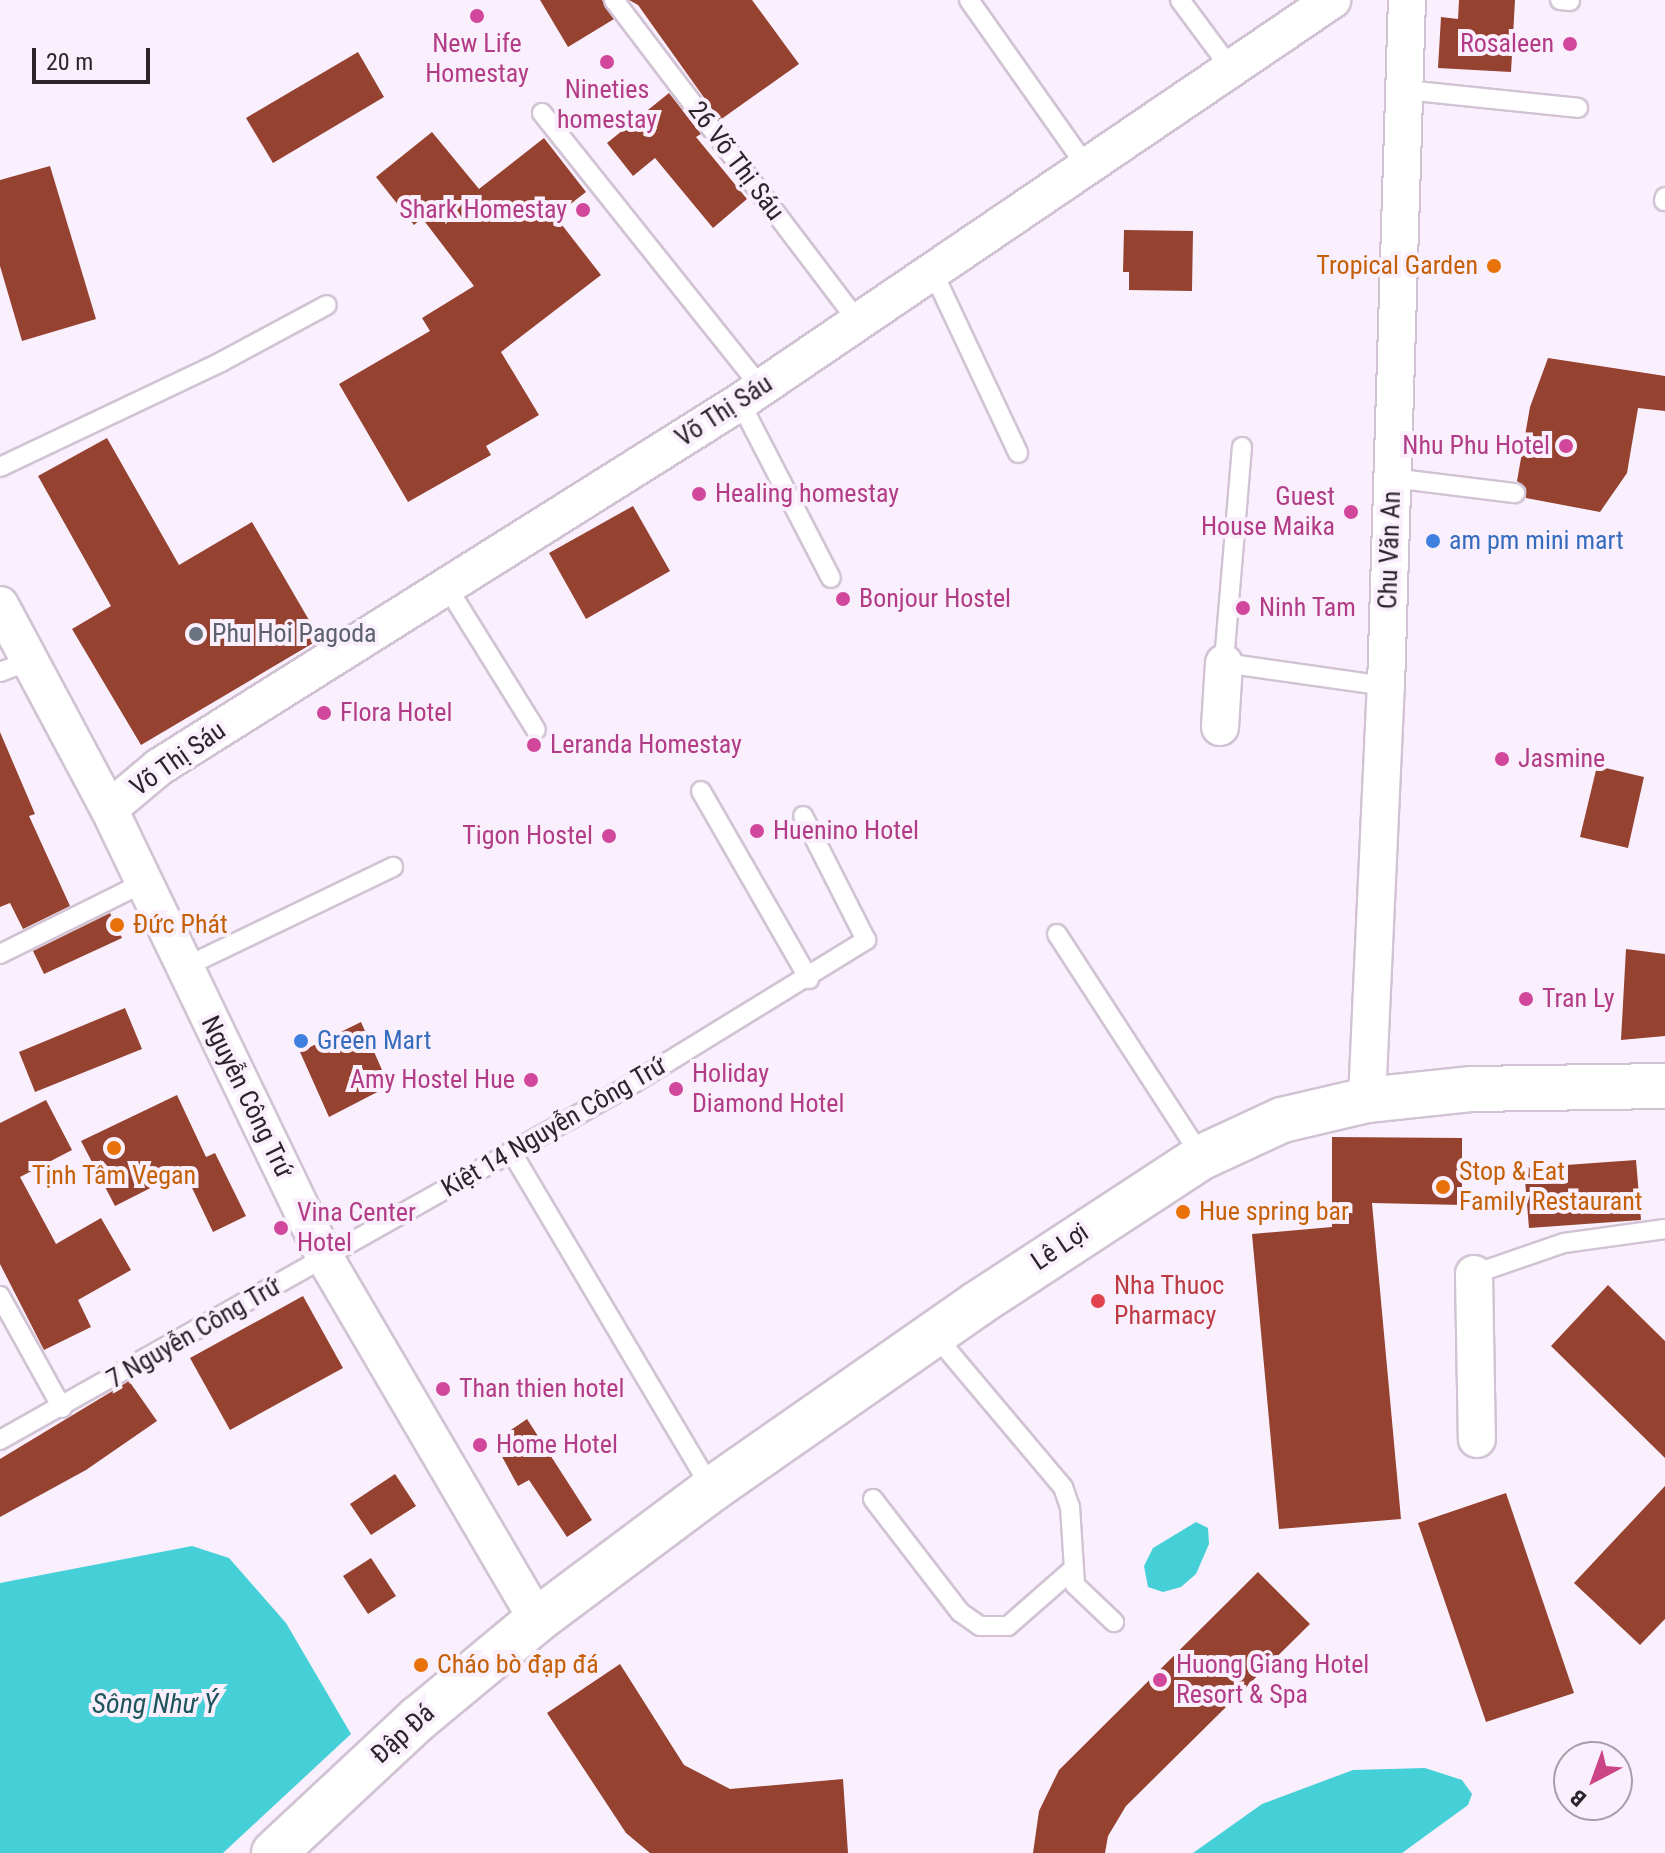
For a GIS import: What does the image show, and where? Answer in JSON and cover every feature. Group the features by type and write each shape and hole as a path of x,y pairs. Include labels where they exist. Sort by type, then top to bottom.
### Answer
{"main road":[{"name":"Lê Lợi","path":"537,1620 712,1489 934,1334 1113,1211 1202,1157 1282,1120 1367,1100 1472,1089 1665,1086"},
{"name":"Đập Đá","path":"274,1853 419,1718 537,1620"}],"street":[{"name":"Võ Thị Sáu","path":"109,809 159,767 750,394 1088,169 1332,0"},
{"name":"Chu Văn An","path":"1367,1100 1386,686 1407,0"},
{"name":"Nguyễn Công Trứ","path":"0,605 14,666 109,809 325,1258 537,1620"},
{"path":"1220,727 1224,663"},
{"path":"1474,1274 1477,1439"}],"lane":[{"name":"26 Võ Thị Sáu","path":"614,0 858,321"},
{"path":"969,0 1088,169"},
{"path":"1180,0 1232,70"},
{"path":"1405,90 1578,108"},
{"path":"542,113 750,394 831,578"},
{"path":"933,272 1018,453"},
{"path":"0,467 221,362 327,305"},
{"path":"1242,447 1224,663 1386,686"},
{"path":"1392,478 1515,493"},
{"path":"447,587 536,730"},
{"path":"701,791 809,979"},
{"name":"Kiệt 14 Nguyễn Công Trứ","path":"325,1258 809,979 866,940 803,816"},
{"path":"185,967 393,867"},
{"path":"0,954 143,883"},
{"path":"1057,934 1202,1157"},
{"path":"511,1151 712,1489"},
{"path":"1474,1274 1564,1243 1665,1229"},
{"name":"7 Nguyễn Công Trứ","path":"0,1440 325,1258"},
{"path":"0,1296 62,1408"},
{"path":"934,1334 1068,1494 1072,1570 1079,1590 1114,1622"},
{"path":"873,1499 960,1612 980,1626 1008,1626 1072,1570"}],"water":[{"path":"1196,1522 1208,1528 1209,1544 1196,1574 1181,1587 1163,1592 1148,1587 1144,1566 1153,1548"},
{"name":"Sông Như Ý","path":"192,1546 229,1558 286,1623 351,1734 223,1853 0,1853 0,1583"},
{"path":"1425,1768 1462,1780 1472,1794 1468,1805 1402,1853 1193,1853 1262,1804 1353,1770"}],"building":[{"path":"540,0 602,0 614,19 568,47"},
{"path":"629,0 752,0 799,64 720,120 638,5"},
{"path":"1459,0 1515,0 1511,72 1438,68 1441,17 1458,19"},
{"path":"358,52 384,97 273,163 246,118"},
{"path":"669,93 701,134 696,137 747,199 713,228 655,158 633,176 607,143"},
{"path":"432,132 479,189 544,138 586,192 555,216 601,275 501,352 539,415 486,446 491,455 408,502 339,384 430,331 422,318 474,286 422,218 414,225 376,177"},
{"path":"50,166 96,319 22,341 0,266 0,180"},
{"path":"1124,230 1193,231 1192,291 1129,290 1129,272 1123,272"},
{"path":"1548,358 1665,376 1665,411 1638,408 1627,473 1600,512 1526,498 1526,488 1517,481 1530,407"},
{"name":"Phu Hoi Pagoda","path":"107,438 179,565 252,522 320,639 141,745 72,629 111,606 38,476"},
{"path":"633,506 670,571 586,619 549,553"},
{"path":"0,732 35,814 29,816 70,906 23,929 10,903 0,907"},
{"path":"1597,766 1644,777 1628,848 1580,837"},
{"path":"110,913 122,938 44,974 33,951"},
{"path":"1626,949 1665,954 1665,1036 1621,1040"},
{"path":"125,1008 142,1049 35,1092 19,1052"},
{"path":"361,1022 389,1086 329,1117 300,1052"},
{"path":"177,1095 206,1157 215,1153 246,1216 213,1232 184,1171 115,1206 81,1141"},
{"path":"46,1100 72,1150 20,1177 56,1244 101,1218 131,1270 78,1300 91,1327 44,1350 0,1264 0,1123"},
{"path":"1332,1137 1462,1138 1462,1205 1372,1203 1401,1519 1279,1529 1252,1234 1332,1227"},
{"path":"1636,1160 1641,1220 1529,1228 1524,1168"},
{"path":"1608,1285 1665,1341 1665,1458 1551,1346"},
{"path":"303,1296 343,1368 230,1430 190,1358"},
{"path":"129,1381 157,1421 86,1470 0,1517 0,1459"},
{"path":"527,1419 592,1520 567,1537 529,1480 518,1486 500,1453 505,1449 498,1439"},
{"path":"395,1474 416,1506 371,1535 350,1504"},
{"path":"1665,1486 1665,1619 1640,1645 1574,1583"},
{"path":"1506,1493 1574,1693 1486,1722 1418,1523"},
{"path":"371,1558 396,1596 368,1614 343,1576"},
{"path":"1258,1572 1310,1624 1126,1806 1108,1836 1105,1853 1033,1853 1039,1811 1059,1770"},
{"path":"620,1664 684,1765 730,1789 843,1779 848,1853 650,1853 626,1833 547,1713"}],"place":[{"name":"New Life Homestay","path":"477,16"},
{"name":"Rosaleen","path":"1570,44"},
{"name":"Nineties homestay","path":"607,62"},
{"name":"Shark Homestay","path":"583,210"},
{"name":"Tropical Garden","path":"1494,266"},
{"name":"Nhu Phu Hotel","path":"1566,446"},
{"name":"Healing homestay","path":"699,494"},
{"name":"Guest House Maika","path":"1351,512"},
{"name":"am pm mini mart","path":"1433,541"},
{"name":"Bonjour Hostel","path":"843,599"},
{"name":"Ninh Tam","path":"1243,608"},
{"name":"Phu Hoi Pagoda","path":"196,634"},
{"name":"Flora Hotel","path":"324,713"},
{"name":"Leranda Homestay","path":"534,745"},
{"name":"Jasmine","path":"1502,759"},
{"name":"Huenino Hotel","path":"757,831"},
{"name":"Tigon Hostel","path":"609,836"},
{"name":"Đức Phát","path":"117,925"},
{"name":"Tran Ly","path":"1526,999"},
{"name":"Green Mart","path":"301,1041"},
{"name":"Amy Hostel Hue","path":"531,1080"},
{"name":"Holiday Diamond Hotel","path":"676,1089"},
{"name":"Tịnh Tâm Vegan","path":"114,1148"},
{"name":"Stop & Eat Family Restaurant","path":"1443,1187"},
{"name":"Hue spring bar","path":"1183,1212"},
{"name":"Vina Center Hotel","path":"281,1228"},
{"name":"Nha Thuoc Pharmacy","path":"1098,1301"},
{"name":"Than thien hotel","path":"443,1389"},
{"name":"Home Hotel","path":"480,1445"},
{"name":"Cháo bò đạp đá","path":"421,1665"},
{"name":"Huong Giang Hotel Resort & Spa","path":"1160,1680"}]}
